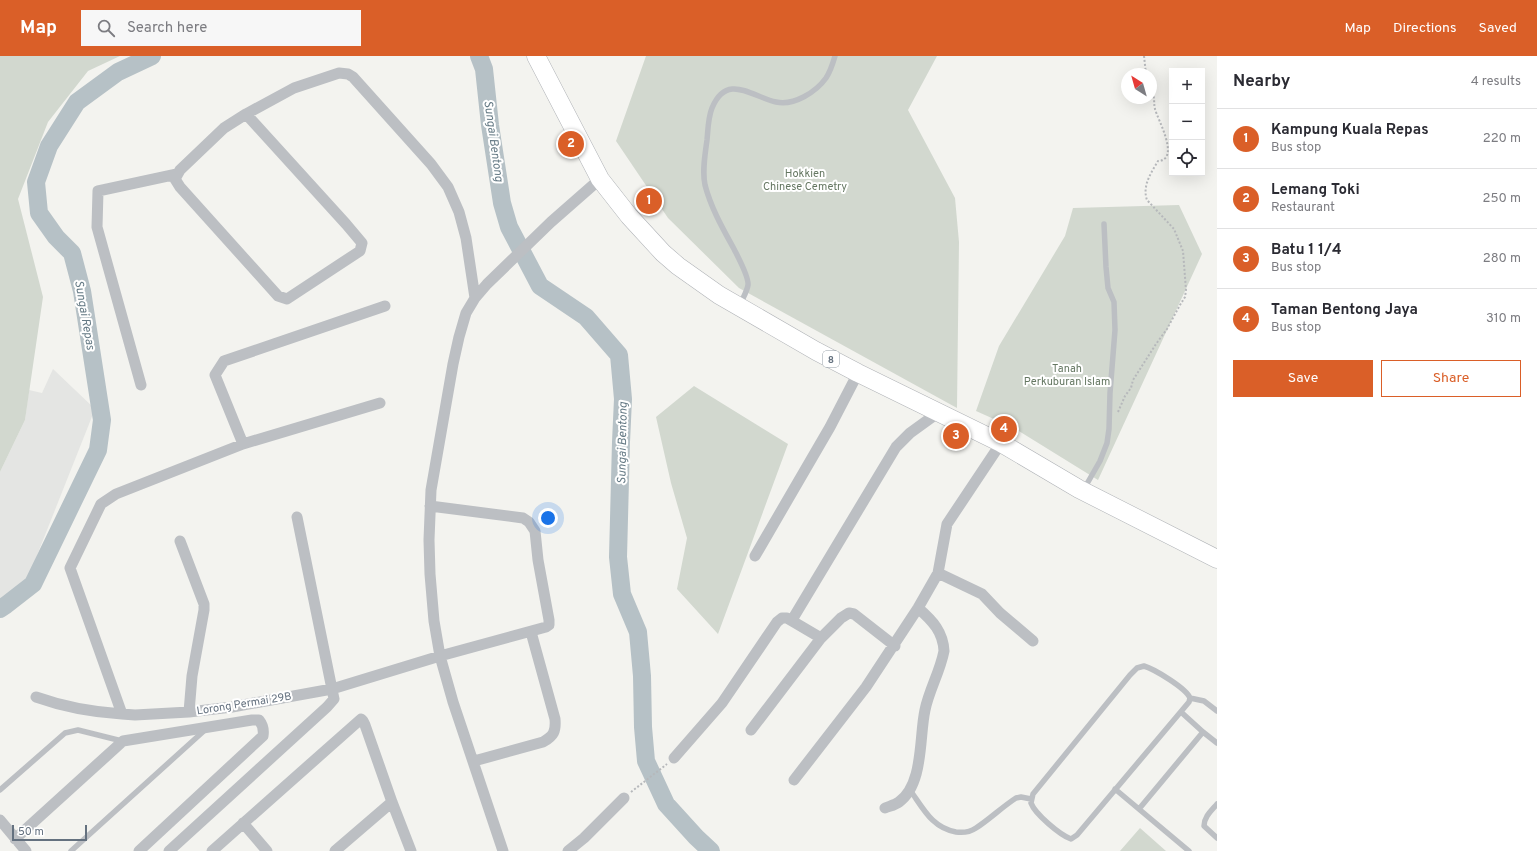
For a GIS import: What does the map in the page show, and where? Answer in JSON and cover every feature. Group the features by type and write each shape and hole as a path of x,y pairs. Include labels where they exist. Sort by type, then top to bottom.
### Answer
{"main road":[{"name":"8","path":"536,56 600,179 629,216 663,253 702,284 739,307 858,373 1001,443 1083,492 1217,559"}],"street":[{"path":"246,114 362,243 360,251 287,299 278,296 180,187 175,179 177,174 224,128 246,114 294,88 339,73 348,74 353,77 431,164 448,187 459,212 466,238 475,298"},
{"path":"141,385 97,227 98,191 177,174"},
{"path":"504,851 453,702 440,656 434,621 429,540 430,506 436,462 458,344 464,320 475,298 487,284 551,222 600,179"},
{"path":"243,444 215,375 224,361 385,306"},
{"path":"755,556 830,427 858,373"},
{"path":"122,714 70,568 101,504 116,494 243,444 380,403"},
{"path":"792,620 815,579 896,447 914,429 939,412"},
{"path":"794,780 866,687 895,646 938,573 947,524 1001,443"},
{"name":"Lorong Permai 29B","path":"180,541 204,604 193,665 188,712 232,707 332,689 440,656 531,632 549,625 550,623 535,531 526,519 430,506"},
{"path":"169,851 334,699 297,517"},
{"path":"938,573 982,594 1005,617 1033,641"},
{"path":"885,808 898,803 910,790 917,772 925,709 944,651 944,644 939,631 930,618 918,608"},
{"path":"751,730 821,638 841,618 849,613 854,614 895,646"},
{"path":"674,758 722,703 776,622 782,618 787,618 821,638"},
{"path":"474,761 543,742 553,735 555,731 555,719 531,632"},
{"path":"36,697 71,708 94,712 122,714 188,712"},
{"path":"212,851 361,719 364,720 392,802 411,851"},
{"path":"15,838 123,741 210,726 258,720 264,732 263,736 139,851"},
{"path":"568,851 584,838 624,798"},
{"path":"335,851 392,802"},
{"path":"0,820 26,851"},
{"path":"243,823 267,851"}],"lane":[{"path":"739,307 748,285 746,276 715,212 705,185 704,167 708,124 712,108 718,97 726,90 736,88 776,102 787,102 801,98 815,89 826,78 835,56"},
{"path":"1083,492 1100,460 1107,443 1109,429 1115,330 1114,302 1108,288 1104,224"},
{"path":"1190,698 1189,702 1181,712 1077,835 1071,839 1060,833 1036,812 1032,806 1031,799 1037,789 1136,668 1144,666 1154,670 1186,692 1190,698 1204,701 1217,711"},
{"path":"1181,712 1217,742"},
{"path":"71,851 210,726"},
{"path":"0,790 65,733 78,730 123,741"},
{"path":"1139,809 1204,732"},
{"path":"1115,789 1189,851"},
{"path":"910,790 928,817 935,823 949,831 961,832 967,832 977,827 1016,798 1021,796 1031,799"},
{"path":"1217,804 1205,818 1204,823 1204,826 1217,838"}],"path":[{"path":"1144,56 1145,68"},
{"path":"1109,429 1115,421 1119,407 1131,388 1133,380 1167,329 1180,304 1183,302 1186,290 1186,269 1183,252 1174,229 1147,200 1145,195 1148,178 1158,161 1161,161 1164,158 1168,149 1155,104"},
{"path":"624,798 674,758"}],"shaded area":[{"path":"53,369 95,409 26,583 0,599 0,472 25,420 29,390 42,393"}],"green space":[{"path":"0,56 120,56 88,71 48,122 18,199 43,297 25,420 0,472"},
{"name":"Hokkien Chinese Cemetry","path":"646,56 937,56 908,110 955,198 959,242 957,408 739,288 668,218 616,141"},
{"name":"Tanah Perkuburan Islam","path":"1179,205 1202,254 1098,480 1014,428 976,411 999,346 1065,236 1073,208"},
{"path":"694,386 788,444 718,634 677,589 687,538 671,483 656,417"},
{"path":"1140,828 1166,851 1120,851"}],"waterway":[{"name":"Sungai Repas","path":"0,609 33,584 98,450 102,420 82,291 72,253 56,237 39,213 36,182 49,146 77,102 118,72 152,56"},
{"name":"Sungai Bentong","path":"479,56 484,69 490,125 502,203 509,227 540,286 586,317 619,355 623,399 618,557 622,594 638,632 642,676 643,727 646,761 666,804 711,851"}],"place":[{"name":"Lemang Toki","path":"571,144"},
{"name":"Kampung Kuala Repas","path":"649,201"},
{"name":"Taman Bentong Jaya","path":"1004,429"},
{"name":"Batu 1 1/4","path":"956,436"}]}
